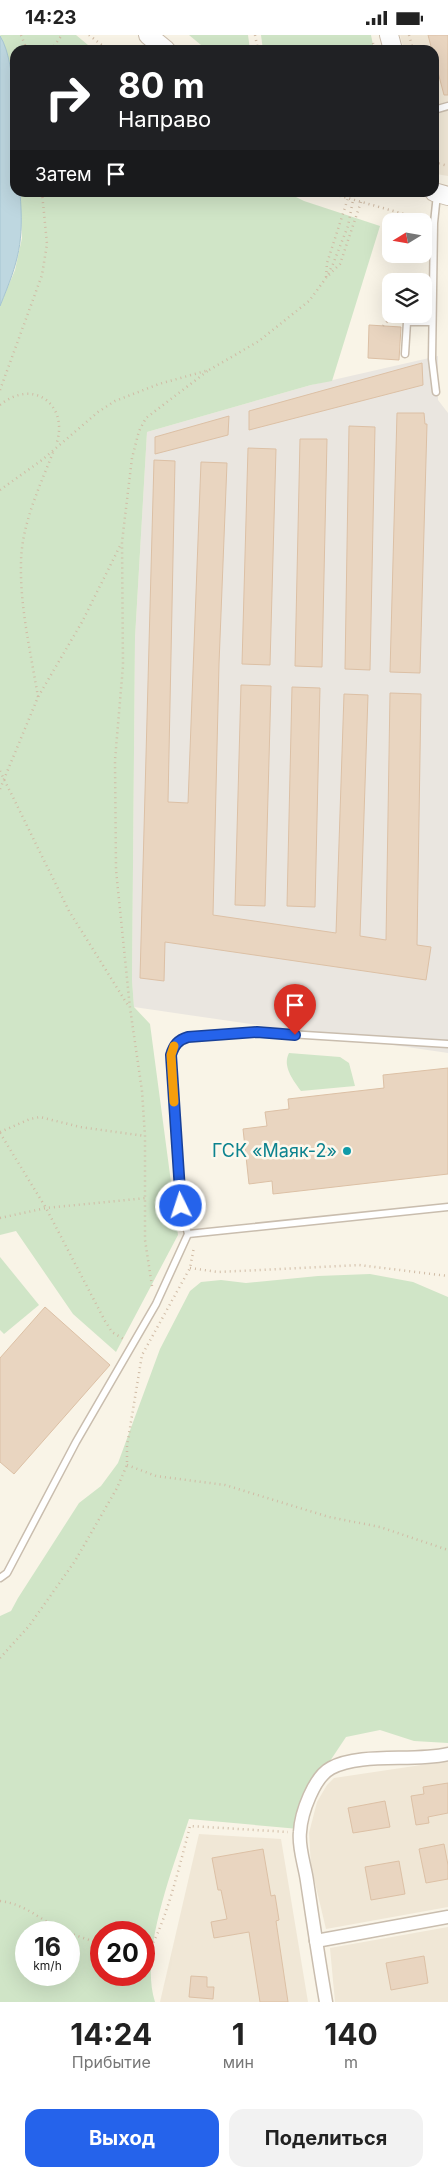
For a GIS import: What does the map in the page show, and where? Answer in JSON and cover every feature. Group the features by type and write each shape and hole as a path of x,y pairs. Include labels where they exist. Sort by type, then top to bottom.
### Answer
{"main road":[{"path":"149,36 160,45"}],"street":[{"path":"326,2002 300,1832 308,1798 319,1779 329,1769 356,1761 410,1759 448,1754"},
{"path":"316,1941 448,1917"}],"lane":[{"path":"432,322 434,223 438,197"},
{"path":"405,354 406,323"},
{"path":"432,323 432,359 436,392"},
{"path":"0,1578 7,1573 76,1442 156,1303 188,1234 181,1206 171,1055 174,1046 181,1039 257,1032 448,1044"},
{"path":"188,1234 448,1207"}],"path":[{"path":"90,35 102,45"},
{"path":"0,390 42,275 47,245 42,197"},
{"path":"344,197 434,223"},
{"path":"326,278 327,263 348,198"},
{"path":"326,278 348,226 353,200"},
{"path":"156,1303 145,1240 145,1136 142,1091 130,1008 116,870 115,760 123,666 122,542 132,458 139,431 146,418 209,370 259,341 309,301 326,278 340,264 361,202"},
{"path":"383,326 386,323"},
{"path":"0,490 42,459 98,412 126,395 209,370"},
{"path":"0,405 16,395 34,393 46,400 56,413 59,426 59,436 30,511 20,563 22,599 38,697"},
{"path":"0,789 38,697 82,622 122,542"},
{"path":"0,771 69,911 130,1008"},
{"path":"142,1355 133,1345 112,1332 46,1208 0,1133 30,1119 40,1117 80,1127 145,1136"},
{"path":"0,1218 46,1208 98,1201 146,1198"},
{"path":"0,1658 30,1626 75,1561 117,1488 126,1465 127,1446 142,1355 190,1268 197,1233"},
{"path":"190,1268 218,1272 359,1265 448,1276"},
{"path":"126,1465 156,1476 225,1485 329,1517 380,1527 448,1550"},
{"path":"155,1937 167,1908 190,1826 300,1832"},
{"path":"0,1901 36,1913 49,1921"}],"shaded area":[{"path":"400,35 448,35 448,176 439,174 439,45 403,45"},
{"path":"438,356 438,400 448,413 448,1053 134,1007 132,980 135,638 147,432 311,385"},
{"path":"448,1761 448,1907 326,1929 311,1866 309,1833 317,1802 327,1785 334,1778"},
{"path":"199,1834 281,1839 308,2002 160,2002"},
{"path":"448,1927 448,2002 335,2002 330,1948"}],"green space":[{"path":"0,35 76,35 88,45 10,45 10,68 5,45"},
{"path":"189,35 248,35 249,45 201,45"},
{"path":"261,35 371,35 373,45 262,45"},
{"path":"20,197 296,197 380,226 332,381 311,385 147,432 135,638 132,980 134,1007 150,1024 178,1235 116,1352 73,1314 16,1231 0,1235 0,306 15,270 22,238"},
{"path":"289,1053 340,1057 349,1063 355,1086 301,1091 288,1068 287,1058"},
{"path":"0,1257 39,1305 4,1334 0,1330"},
{"path":"370,1274 413,1282 448,1297 448,1743 414,1741 380,1730 346,1737 318,1779 299,1829 189,1819 167,1886 155,1935 155,1921 90,1921 90,1986 152,1986 155,2002 0,2002 0,1616 11,1611 79,1503 101,1486 118,1463 160,1349 190,1291 201,1282 221,1280 246,1283 318,1276"}],"water":[{"path":"0,36 6,50 10,68 10,197 20,197 21,225 16,263 0,306"}],"building":[{"path":"428,35 448,35 448,95 444,95 439,76 439,45 431,45"},
{"path":"369,325 401,327 399,360 368,358"},
{"path":"422,363 423,385 249,430 249,411"},
{"path":"397,413 424,413 425,424 427,424 420,673 390,672"},
{"path":"229,416 228,435 155,454 155,437"},
{"path":"349,426 375,427 370,670 345,669"},
{"path":"300,439 327,439 322,667 295,666"},
{"path":"248,448 276,449 270,665 242,664"},
{"path":"154,460 175,461 168,802 188,803 201,462 227,463 219,664 213,915 336,933 344,694 368,695 360,936 386,940 390,693 421,694 417,945 431,947 426,980 165,942 164,981 140,978"},
{"path":"241,685 271,686 265,906 235,905"},
{"path":"292,687 320,688 315,907 287,906"},
{"name":"ГСК «Маяк-2»","path":"448,1068 448,1174 273,1194 272,1181 249,1184 243,1129 267,1126 265,1112 289,1109 288,1099 384,1088 383,1075"},
{"path":"45,1307 110,1365 14,1474 0,1462 0,1358"},
{"path":"448,1783 448,1813 428,1817 429,1823 416,1825 411,1796 424,1794 423,1787"},
{"path":"385,1801 390,1827 353,1833 348,1808"},
{"path":"444,1844 448,1865 448,1879 426,1883 419,1849"},
{"path":"263,1849 271,1896 275,1895 279,1920 276,1921 288,2002 260,2002 249,1932 214,1938 211,1922 227,1919 221,1890 218,1890 212,1858"},
{"path":"399,1861 405,1894 371,1900 365,1867"},
{"path":"424,1956 428,1983 391,1990 386,1963"},
{"path":"191,1976 207,1977 207,1987 214,1987 213,1999 189,1997"}],"slow traffic":[{"path":"174,1046 171,1055 174,1102"}],"place":[{"name":"ГСК «Маяк-2»","path":"347,1151"}],"route":[{"path":"181,1206 171,1055 174,1046 181,1039 188,1037 257,1032 295,1035"}]}
